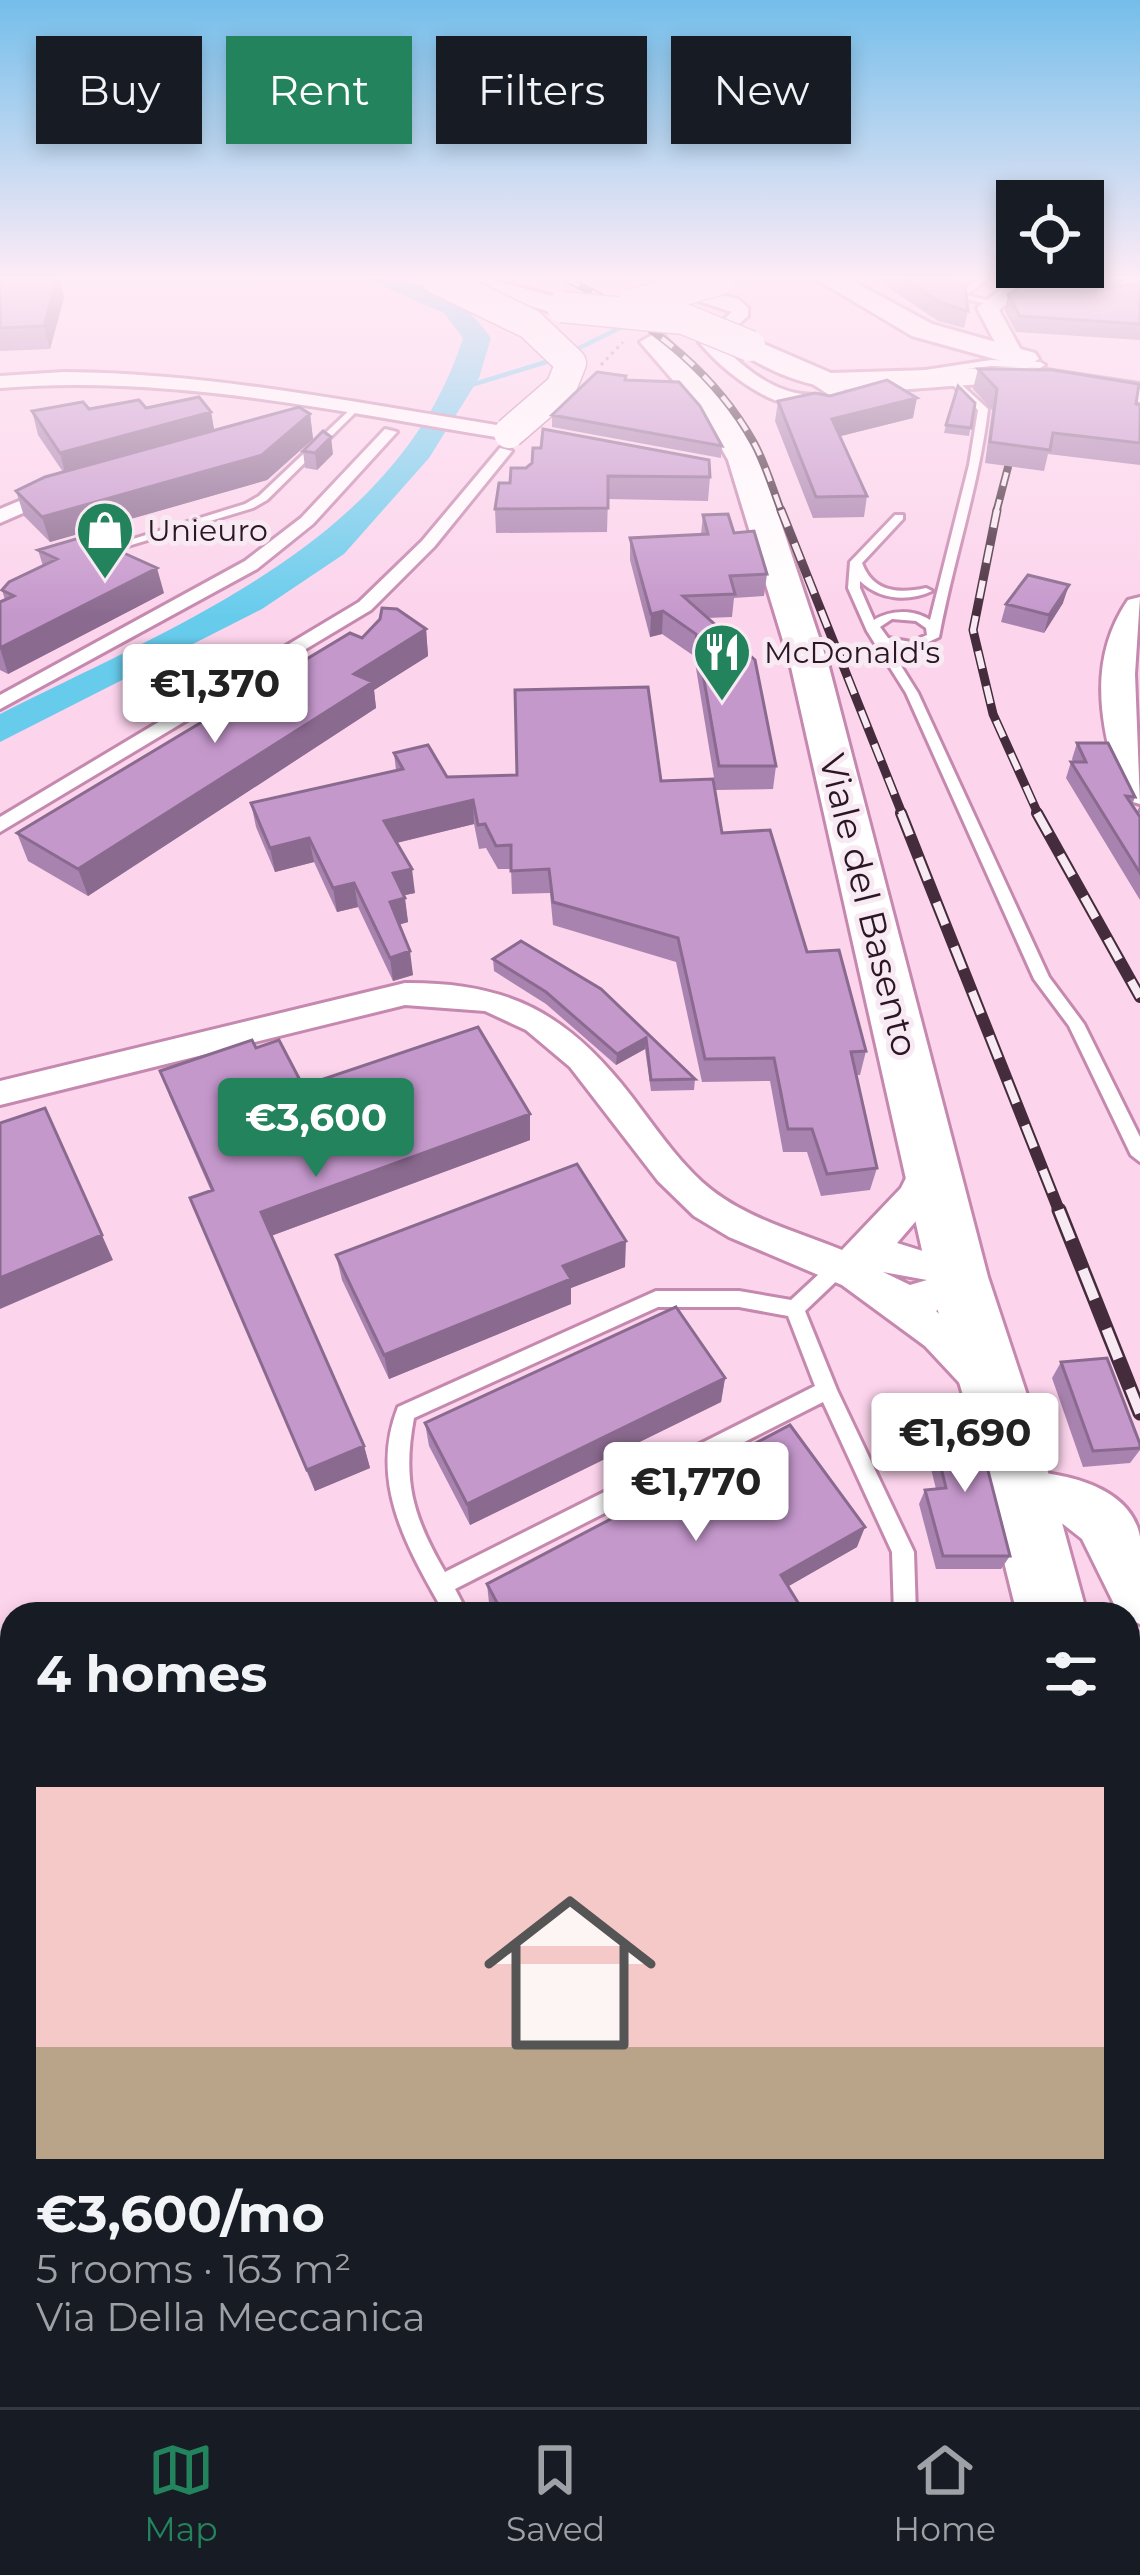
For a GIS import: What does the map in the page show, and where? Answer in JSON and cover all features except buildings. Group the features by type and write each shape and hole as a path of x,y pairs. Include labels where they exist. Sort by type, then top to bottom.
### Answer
{"main road":[{"path":"507,442 558,391"},
{"name":"Viale del Basento","path":"699,391 716,410 730,479 747,512 763,525 811,667 958,1277 994,1392 1049,1602"},
{"path":"507,442 551,440"},
{"path":"1140,576 1115,605 1108,624 1140,792"},
{"path":"1117,673 1128,624 1140,607"},
{"path":"1117,673 1140,633"}],"street":[{"path":"0,826 365,606 428,544 507,442 387,422 355,408 229,391"},
{"path":"768,391 786,408 803,410 885,391"},
{"path":"774,396 812,404 845,395 837,391"},
{"path":"310,420 355,408"},
{"path":"0,703 251,565 307,521 387,422"},
{"path":"0,517 44,494 88,481"},
{"path":"0,1094 405,994 500,1001 542,1025 593,1069 691,1193 737,1226 851,1261 898,1255 958,1277 941,1293 920,1300 889,1299"},
{"path":"851,1261 915,1197 932,1160"},
{"path":"851,1261 889,1299 939,1334 994,1392"},
{"path":"1022,1495 1058,1495 1086,1506 1112,1533 1140,1598"}],"lane":[{"path":"912,693 906,659 934,632 943,571 968,494 983,409 950,391"},
{"path":"79,558 263,499 355,408"},
{"path":"899,517 861,556 851,578 873,631 912,693 1042,979 1076,1024 1140,1155"},
{"path":"861,556 857,572 872,588 896,594 926,590"},
{"path":"873,631 876,621 908,610 943,571"},
{"path":"890,615 919,618 934,632"},
{"path":"873,631 892,644 922,644"},
{"path":"795,1309 851,1261"},
{"path":"450,1602 400,1511 395,1451 405,1413 656,1299 739,1299 795,1309"},
{"path":"795,1309 827,1390 903,1552 905,1602"},
{"path":"441,1585 827,1390"}],"waterway":[{"path":"0,730 249,601 332,547 413,458 456,391"}],"railway":[{"path":"718,391 754,443 782,513"},
{"path":"996,513 1008,467"},
{"path":"781,510 903,816"},
{"path":"997,510 973,630 993,714 1039,816"},
{"path":"901,813 1060,1213"},
{"path":"1037,813 1140,997"},
{"path":"1059,1210 1140,1413"}],"place":[{"name":"Unieuro","path":"105,581"},
{"name":"McDonald's","path":"722,703"}]}
